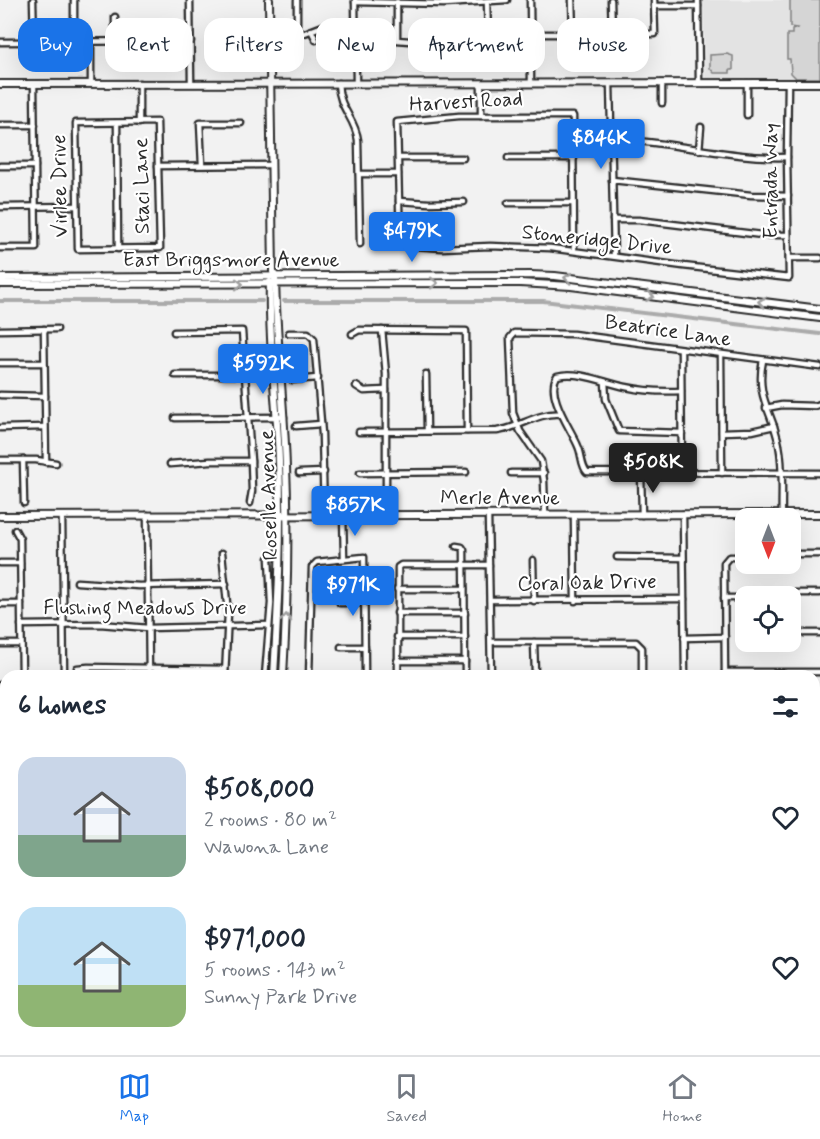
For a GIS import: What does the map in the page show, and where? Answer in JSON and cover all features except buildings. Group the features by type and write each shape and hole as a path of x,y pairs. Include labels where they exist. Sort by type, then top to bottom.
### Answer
{"main road":[{"name":"Roselle Avenue","path":"269,0 269,18"},
{"name":"Roselle Avenue","path":"270,72 272,284 287,591 283,670"},
{"path":"0,84 820,83"},
{"name":"East Briggsmore Avenue","path":"0,278 272,275 549,276 820,309"},
{"name":"East Briggsmore Avenue","path":"0,284 542,284 820,318"},
{"name":"Roselle Avenue","path":"274,670 284,514"},
{"name":"Merle Avenue","path":"801,515 820,514"},
{"name":"Merle Avenue","path":"0,516 735,515"}],"street":[{"path":"33,0 33,18"},
{"path":"74,0 74,18"},
{"path":"190,0 190,18"},
{"path":"297,0 297,18"},
{"path":"356,18 355,1 444,4 507,0"},
{"path":"530,0 531,18"},
{"path":"572,0 573,18"},
{"path":"612,0 612,18"},
{"path":"649,34 655,34 654,0"},
{"path":"397,3 397,40 435,43 488,40 487,2"},
{"path":"654,6 698,3 699,83"},
{"path":"304,33 316,28"},
{"path":"311,30 316,40"},
{"path":"0,42 18,42"},
{"path":"91,72 91,83"},
{"path":"191,72 191,83"},
{"path":"356,72 356,83"},
{"path":"531,72 531,83"},
{"path":"118,249 117,123 139,123 139,83"},
{"path":"338,83 341,103 354,124 357,134 360,244"},
{"path":"481,83 481,116"},
{"path":"610,83 614,256"},
{"path":"662,83 662,103"},
{"path":"747,83 747,115"},
{"name":"Entrada Way","path":"788,83 789,278"},
{"path":"0,249 36,248 34,84"},
{"name":"Harvest Road","path":"398,158 397,122 447,116 573,116 574,158"},
{"name":"Virlee Drive","path":"117,123 76,123 78,249 118,249"},
{"name":"Staci Lane","path":"118,249 160,248 158,123 139,123"},
{"path":"202,165 200,123 241,123"},
{"path":"0,125 34,125"},
{"path":"699,150 702,127"},
{"path":"612,140 637,141 759,157 787,157"},
{"path":"463,158 398,158 398,174 399,201 464,202"},
{"path":"507,159 574,158 574,251"},
{"path":"158,166 271,165"},
{"path":"0,166 35,166"},
{"path":"359,174 398,174"},
{"path":"612,180 762,196 788,196"},
{"name":"Stoneridge Drive","path":"399,201 400,245 442,248 490,246 574,251 789,278"},
{"path":"508,203 573,203"},
{"path":"0,207 77,206"},
{"path":"613,220 639,220 762,235 788,235"},
{"path":"789,258 820,258"},
{"path":"44,329 46,462"},
{"path":"0,330 57,329"},
{"path":"352,334 359,330 466,331 467,431"},
{"path":"382,330 386,390 386,514"},
{"path":"174,332 242,331 251,460 250,503"},
{"name":"Beatrice Lane","path":"518,426 512,406 510,338 512,334 524,332 573,334 820,367"},
{"path":"289,333 312,334 314,339 324,472 324,514"},
{"path":"681,350 682,473"},
{"path":"721,355 722,473"},
{"path":"762,360 760,384 781,453 782,508"},
{"path":"0,363 44,363"},
{"path":"426,374 427,431"},
{"path":"175,375 245,375"},
{"path":"681,391 641,390 577,376 559,375 556,376 555,390 561,414 579,448 586,471 589,473 820,473"},
{"path":"292,380 318,378"},
{"path":"605,382 606,399 619,431 682,433"},
{"path":"356,386 364,391 386,390"},
{"path":"0,396 45,396"},
{"path":"766,408 782,405 815,406 820,404"},
{"path":"359,432 502,430 518,426 543,414 561,414"},
{"path":"175,418 280,417"},
{"path":"296,426 321,424"},
{"path":"518,426 541,461 544,473 545,514"},
{"path":"722,432 752,431 774,426"},
{"path":"0,428 45,427"},
{"path":"0,460 56,463"},
{"path":"23,460 24,503"},
{"path":"170,464 251,460"},
{"path":"299,473 324,472"},
{"path":"360,474 466,472"},
{"path":"511,473 544,473"},
{"path":"641,474 642,515"},
{"path":"343,514 344,559"},
{"path":"488,514 491,670"},
{"path":"683,514 685,670"},
{"path":"147,515 149,669"},
{"path":"574,515 575,601"},
{"path":"62,516 64,670"},
{"path":"15,530 20,539 22,670"},
{"path":"456,546 463,549 465,670"},
{"path":"77,668 225,669 228,625 222,553"},
{"path":"801,554 820,554"},
{"path":"309,670 313,564 364,557 365,670"},
{"path":"617,557 683,558"},
{"path":"266,670 271,603 269,558"},
{"path":"725,670 724,563 726,559 735,558"},
{"path":"534,560 534,600"},
{"path":"0,563 20,563"},
{"path":"398,670 396,570 401,565 489,565"},
{"path":"77,582 147,586 226,584"},
{"path":"396,589 464,590"},
{"path":"801,594 820,593"},
{"path":"724,598 735,598"},
{"name":"Coral Oak Drive","path":"490,600 684,599"},
{"path":"339,603 364,603"},
{"path":"0,604 21,604"},
{"path":"397,613 465,613"},
{"name":"Flushing Meadows Drive","path":"21,625 100,624 148,628 269,625"},
{"path":"801,633 820,633"},
{"path":"397,637 465,637"},
{"path":"684,638 725,637"},
{"path":"491,642 636,642 642,648 642,670"},
{"path":"534,642 535,670"},
{"path":"0,644 21,644"},
{"path":"341,647 365,647"},
{"path":"398,661 465,661"}],"shaded area":[{"path":"703,0 820,0 820,79 705,78"},
{"path":"790,0 820,0 820,78 796,78 791,73 790,59 787,59 787,34 792,34 792,30 797,28 790,27"},
{"path":"710,55 733,56 733,70 730,70 730,73 714,73 710,68"}],"waterway":[{"path":"0,301 262,301"},
{"path":"284,301 543,301 820,334"}]}
